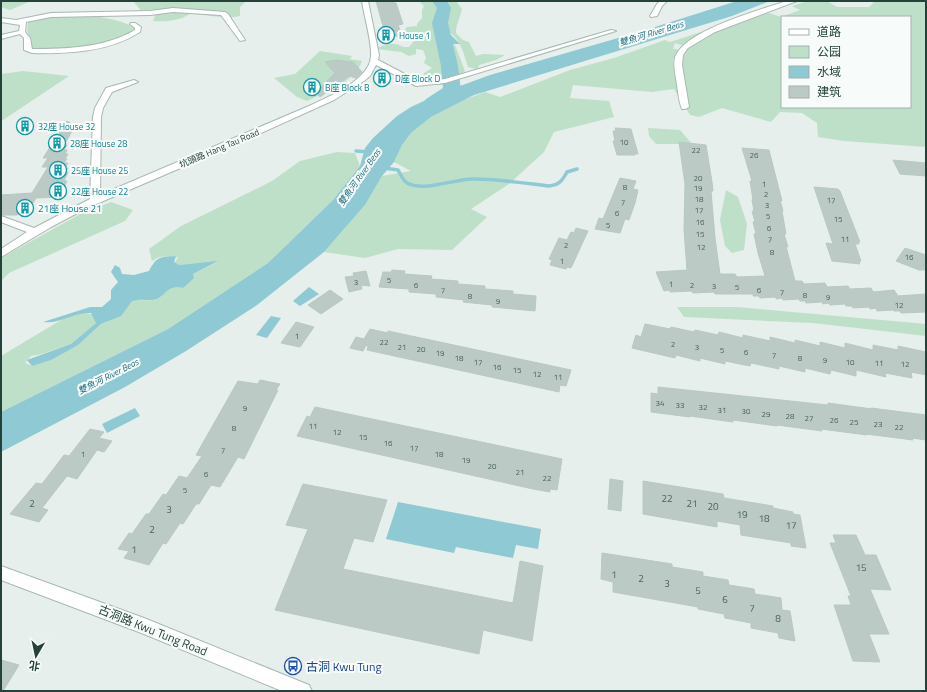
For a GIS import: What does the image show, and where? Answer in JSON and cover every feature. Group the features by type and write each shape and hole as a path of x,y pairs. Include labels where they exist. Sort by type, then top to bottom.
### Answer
{"street":[{"path":"365,1 375,61 419,84 427,84 470,74 613,31"},
{"path":"653,16 660,3 664,1"},
{"path":"685,107 678,56 683,48 708,31 794,1"},
{"path":"19,22 51,15 150,13 173,10 217,12 226,15 242,40"},
{"path":"1,20 24,23 22,32"},
{"path":"22,32 27,38 28,50 43,52 108,45 132,36 138,30 138,27 133,24"},
{"path":"1,37 22,32"},
{"name":"坑頭路 Hang Tau Road","path":"1,254 35,232 95,201 244,138 336,95 364,77 375,61"},
{"path":"95,201 99,108 109,90 134,82"},
{"path":"1,219 35,232"},
{"name":"古洞路 Kwu Tung Road","path":"1,573 144,626 303,691"}],"green space":[{"path":"1,1 31,1 10,10 1,7"},
{"path":"130,1 246,1 240,7 240,16 216,17 193,12 179,19 153,21 155,16 150,13 142,12 134,2"},
{"path":"419,1 436,1 443,9 439,22 441,43 448,66 445,81 442,85 431,83 423,76 424,73 432,68 424,63 426,58 423,50 416,49 416,54 409,56 401,52 376,49 390,44 409,47 414,41 424,41 424,36 410,33 405,38 401,39 397,36 407,27 417,26 422,18 422,10 424,6"},
{"path":"441,1 456,1 462,9 457,24 456,33 463,40 469,42 476,56 483,54 505,55 496,60 479,65 476,69 468,67 461,46 454,36 445,30 442,23 445,14 444,4"},
{"path":"827,1 837,7 869,7 875,1 926,1 926,147 844,141 818,137 817,123 802,113 780,112 771,122 722,108 699,117 690,115 674,89 652,92 573,85 570,98 609,101 614,117 554,132 544,152 509,184 471,209 487,217 452,250 398,249 365,258 324,252 365,205 382,176 411,171 394,162 402,145 411,133 431,117 464,100 485,92 500,97 570,70 614,58 665,40 670,42 701,32 704,33 684,46 675,43 673,49 686,50 710,32 763,11 781,17 781,108 911,108 911,16 784,16 800,10 792,6 805,2"},
{"path":"87,15 112,19 129,25 134,28 134,31 117,40 100,44 57,49 32,49 31,38 27,31 28,22 51,17"},
{"path":"449,43 455,45 465,71 460,75 455,76 455,66"},
{"path":"320,51 352,56 350,59 362,61 347,81 307,101 297,97 274,78 295,74"},
{"path":"23,71 69,76 3,120 1,119 1,74"},
{"path":"648,128 680,130 692,144 656,144 649,136"},
{"path":"337,152 355,153 360,166 333,200 268,263 168,329 1,412 1,356 61,320 80,312 96,315 96,323 71,344 42,354 31,356 25,363 32,366 78,345 101,324 109,321 129,300 157,299 173,288 183,288 193,274 217,262 179,265 174,263 178,258 175,256 159,257 152,261 149,249 181,226 272,181 300,161"},
{"path":"726,190 738,197 747,224 744,250 732,253 725,246 720,220"},
{"path":"111,202 133,210 125,221 9,273 1,281 1,258 82,213"},
{"path":"677,307 737,307 926,324 926,336 813,323 684,317"}],"water":[{"path":"436,1 441,1 446,7 442,21 445,30 460,44 449,44 455,66 455,76 446,77 448,64 439,29 439,22 443,10"},
{"name":"雙魚河 River Beas","path":"737,1 770,1 732,16 474,95 431,117 411,133 402,145 394,162 382,176 365,205 324,252 257,305 186,351 125,387 1,452 1,412 168,329 268,263 333,200 360,166 365,148 373,138 397,116 411,107 441,93 490,75 639,32"},
{"path":"176,256 174,262 179,265 218,261 193,274 194,278 183,288 173,288 157,299 132,301 121,316 101,324 78,345 51,360 32,366 27,360 71,344 96,323 91,313 78,314 56,321 43,322 90,307 102,307 111,299 111,290 118,282 111,272 115,265 120,268 122,274 134,275 149,271 154,262 160,258"},
{"path":"309,287 319,294 300,306 293,301"},
{"path":"271,316 281,318 267,338 256,335"},
{"path":"135,408 140,416 107,433 102,424"},
{"path":"398,502 541,529 538,549 516,545 513,558 456,547 454,553 386,539"}],"building":[{"path":"376,1 393,1 396,3 403,24 398,25 400,30 396,32 397,36 386,37"},
{"path":"336,60 353,62 362,72 356,78 349,76 320,97 316,92 335,73 325,62"},
{"path":"67,121 75,126 64,145 67,145 64,150 67,150 65,154 68,154 64,163 68,163 65,168 68,168 65,172 68,172 64,181 67,181 59,197 36,198 27,213 18,213 17,215 1,215 1,195 32,193 48,167 42,167 48,158 43,158"},
{"path":"615,128 631,129 638,154 617,155 613,141 615,141 613,131 616,131"},
{"path":"679,142 706,145 713,191 711,191 720,274 735,274 737,277 765,276 754,234 756,234 753,222 755,222 752,211 754,211 750,181 752,181 742,148 769,150 782,201 780,200 786,234 784,234 795,281 802,281 804,284 825,283 827,287 848,286 850,289 871,288 873,292 894,290 898,296 926,294 926,312 901,313 900,311 893,310 877,311 876,308 853,308 852,306 846,306 845,304 830,305 828,303 823,304 822,302 806,303 805,301 800,301 799,299 783,300 782,298 776,299 776,297 760,298 759,296 753,296 753,294 715,294 714,292 693,293 691,291 664,291 656,272 687,270 684,230 685,184"},
{"path":"893,160 926,163 926,176 900,174"},
{"path":"620,178 636,181 633,189 638,190 629,220 625,219 620,233 595,229 599,218 603,219"},
{"path":"814,187 838,189 840,191 860,242 858,241 859,244 855,244 861,261 859,261 860,264 832,261 826,243 833,244"},
{"path":"576,228 588,231 571,268 567,267 566,269 550,265 552,260 549,259 559,238 567,240 571,232 574,233"},
{"path":"905,248 926,255 926,270 919,270 896,261"},
{"path":"392,270 405,271 404,274 432,276 431,279 458,281 458,284 485,286 485,289 513,291 513,294 536,296 535,311 492,307 492,305 463,302 464,300 436,297 436,294 409,292 409,289 379,287 383,272 391,272"},
{"path":"366,271 370,286 361,285 362,289 349,292 345,277 354,276 353,273"},
{"path":"330,290 343,299 321,314 308,305"},
{"path":"296,322 314,327 300,347 281,343"},
{"path":"645,324 670,329 671,327 694,332 695,330 718,335 719,332 743,338 743,335 770,341 770,337 795,343 795,340 820,346 820,342 845,348 845,343 873,350 873,345 898,350 898,346 926,352 926,375 911,372 912,378 885,373 886,377 856,370 856,376 831,370 830,374 805,368 805,372 779,366 779,369 751,363 750,366 725,361 725,364 700,358 700,361 676,355 675,358 632,348 636,335 641,337"},
{"path":"370,329 388,333 388,331 571,370 566,386 560,385 559,392 367,350 368,347 366,345 363,351 350,348 356,337 364,339"},
{"path":"260,380 280,384 244,459 238,457 220,487 211,485 199,504 196,504 183,524 180,523 166,544 163,543 149,565 124,558 129,551 118,549 129,533 132,534 163,494 166,495 179,476 187,478 202,456 196,455 238,381 258,384"},
{"path":"658,387 828,405 828,403 926,415 926,440 912,438 913,440 821,429 822,431 733,420 733,422 651,412 651,393 658,394"},
{"path":"315,407 562,459 557,490 550,489 550,492 533,489 297,436 307,416 310,417"},
{"path":"90,429 104,432 99,438 112,441 104,452 97,450 77,479 67,476 42,508 48,510 39,522 10,514 36,483 42,484 64,455 69,456"},
{"path":"610,479 623,481 621,511 608,509"},
{"path":"643,481 723,494 724,498 773,506 773,508 793,512 793,514 800,515 806,548 791,546 791,543 741,535 740,525 717,521 717,527 643,514"},
{"path":"303,484 387,500 373,542 354,538 343,569 513,603 520,561 543,566 532,641 483,630 479,654 275,610 308,529 286,525"},
{"path":"833,535 856,535 865,555 876,555 891,590 870,589 889,634 869,634 880,662 853,661 834,605 851,605 848,596 851,596 830,543 836,543"},
{"path":"602,553 672,564 672,567 703,572 703,576 728,580 729,585 754,589 755,594 781,598 782,610 790,611 795,641 779,638 778,633 751,628 751,623 725,618 724,614 698,609 698,607 613,592 613,582 601,579"},
{"path":"1,660 19,665 3,691 1,691"}],"waterway":[{"path":"432,103 452,90 450,66 440,23 444,8 439,1"},
{"name":"雙魚河 River Beas","path":"356,151 369,152"},
{"path":"384,168 398,170 407,183 416,186 473,179 501,180 549,186 560,182 567,172 577,169"}],"place":[{"name":"House 1","path":"386,35"},
{"name":"D座 Block D","path":"382,78"},
{"name":"B座 Block B","path":"312,87"},
{"name":"32座 House 32","path":"25,126"},
{"name":"28座 House 28","path":"57,143"},
{"name":"25座 House 25","path":"58,170"},
{"name":"22座 House 22","path":"58,191"},
{"name":"21座 House 21","path":"25,208"},
{"name":"古洞 Kwu Tung","path":"293,666"}]}
